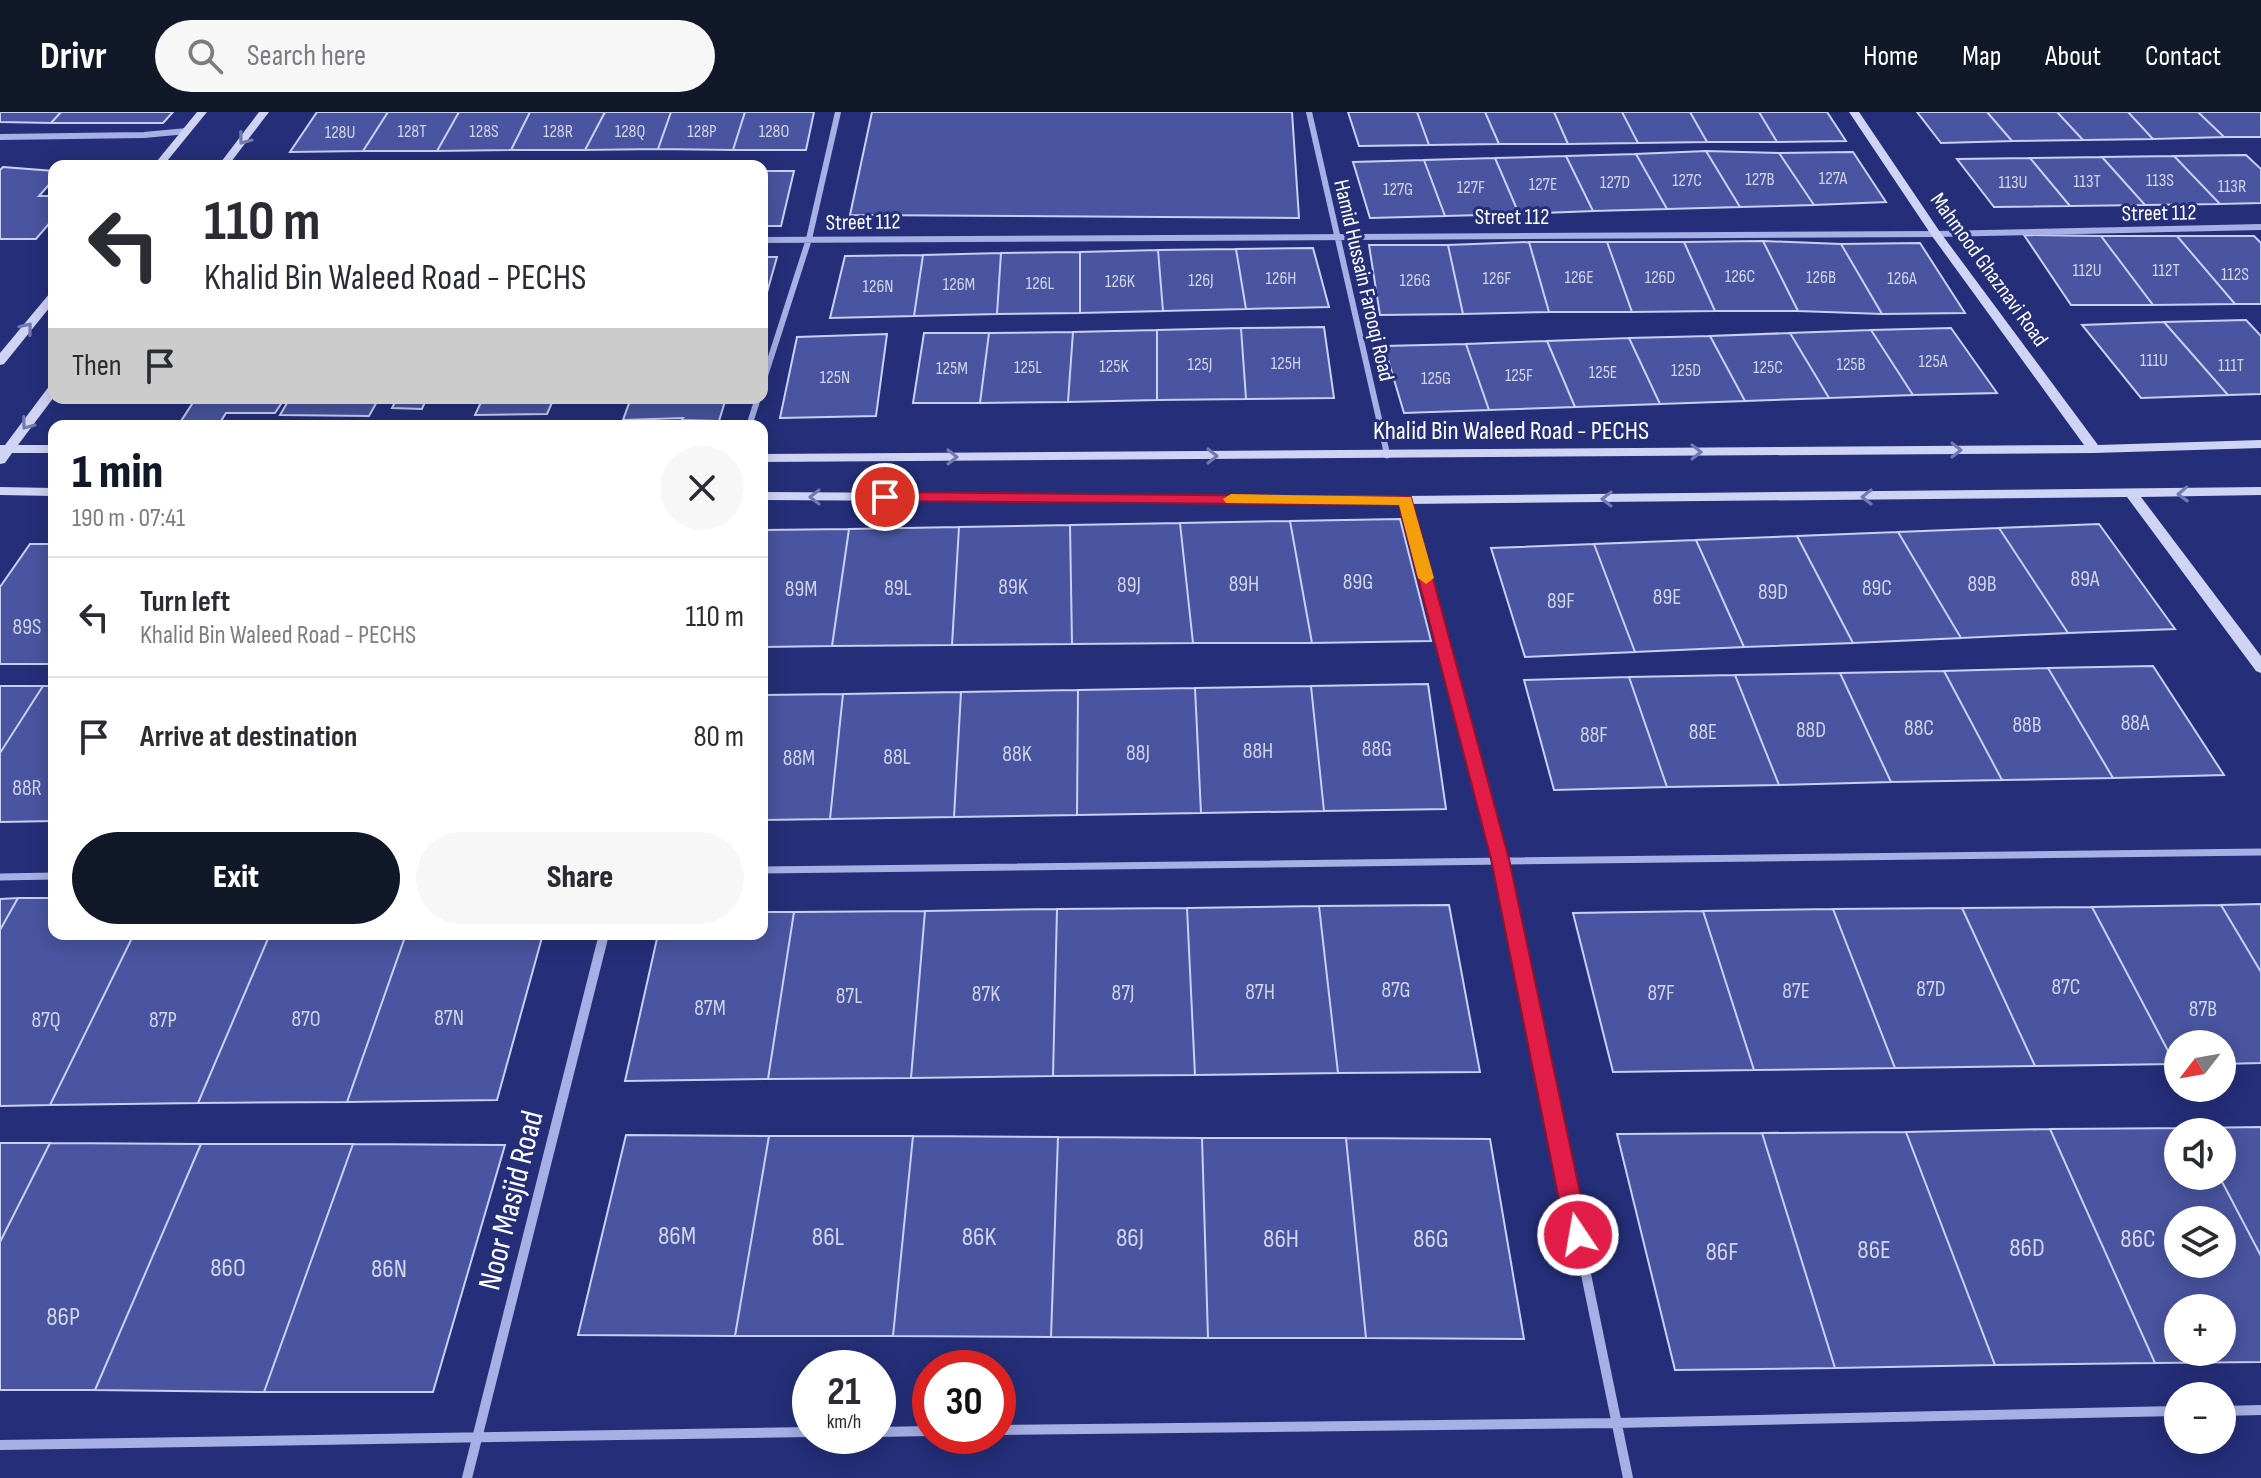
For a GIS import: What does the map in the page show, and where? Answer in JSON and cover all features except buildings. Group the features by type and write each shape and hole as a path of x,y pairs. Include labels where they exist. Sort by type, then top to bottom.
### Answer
{"main road":[{"path":"163,160 202,112"},
{"path":"228,160 264,112"},
{"name":"Mahmood Ghaznavi Road","path":"1854,112 1936,234 2094,449"},
{"path":"0,361 48,302"},
{"path":"3,452 48,396"},
{"name":"Khalid Bin Waleed Road - PECHS","path":"768,458 2094,449 2261,444"},
{"path":"3,452 48,449"},
{"path":"0,491 48,492"},
{"path":"768,496 1405,500 2133,495 2261,491"},
{"path":"2133,495 2261,667"}],"street":[{"path":"768,366 809,239 838,112"},
{"name":"Hamid Hussain Farooqi Road","path":"1309,112 1387,455"},
{"path":"0,137 144,135 187,131"},
{"name":"Street 112","path":"768,240 1936,234 2261,227"},
{"path":"1405,500 1500,859 1628,1478"},
{"path":"768,870 2261,852"},
{"path":"0,877 48,876"},
{"name":"Noor Masjid Road","path":"467,1478 602,940"},
{"path":"2236,1411 2261,1410"},
{"path":"1016,1430 1616,1423 2164,1411"},
{"path":"0,1445 792,1432"}],"slow traffic":[{"path":"1231,499 1405,500 1426,578"}],"route":[{"path":"885,497 1405,500 1500,859 1578,1235"}]}
